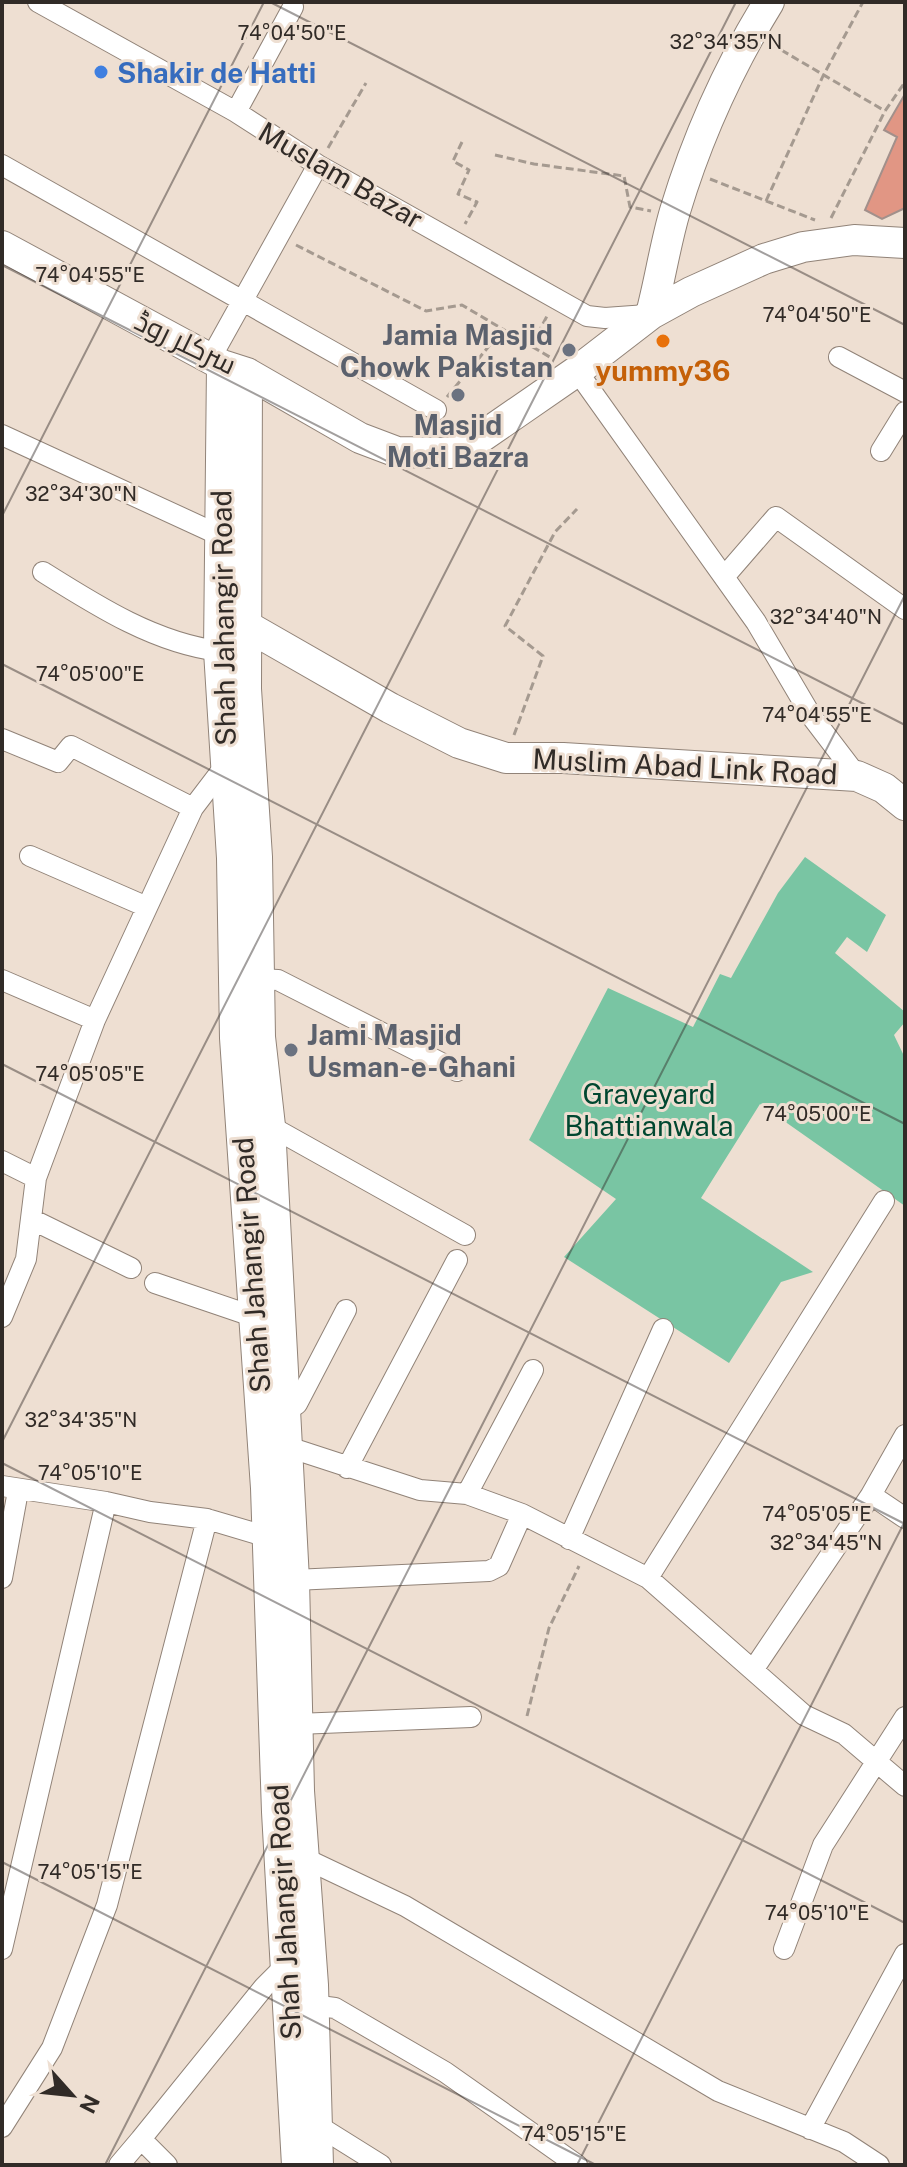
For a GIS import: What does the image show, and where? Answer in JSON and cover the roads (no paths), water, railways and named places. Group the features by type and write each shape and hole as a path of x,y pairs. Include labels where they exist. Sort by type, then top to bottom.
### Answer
{"street":[{"name":"Muslam Bazar","path":"38,2 236,112 318,165 587,316 605,318 651,314"},
{"path":"651,314 674,215 688,171 709,116 751,31 769,2"},
{"path":"236,112 291,4"},
{"path":"2,165 436,410"},
{"path":"318,165 242,300 229,361 360,438 397,452 451,453 480,438 577,371 651,314 764,259 803,247 854,240 905,243"},
{"name":"سرکلر روڈ","path":"2,222 229,361"},
{"name":"سرکلر روڈ","path":"2,246 229,361"},
{"path":"839,357 905,392"},
{"name":"Shah Jahangir Road","path":"229,361 219,535 219,651 257,857 260,1037 270,1126 286,1411 299,1791 306,1859 318,2165"},
{"name":"Shah Jahangir Road","path":"229,361 245,625 232,858 235,1038 268,1537 277,1812 297,2165"},
{"name":"Muslim Abad Link Road","path":"577,371 756,622 812,717 857,776"},
{"path":"881,451 905,412"},
{"path":"2,435 219,535"},
{"path":"724,577 776,517 905,609"},
{"path":"43,572 145,630 189,647 219,651"},
{"name":"Muslim Abad Link Road","path":"245,625 390,708 459,743 506,758 563,758 857,776"},
{"path":"2,739 58,762 71,746 193,808"},
{"path":"2,1317 26,1259 36,1178 95,1020 193,808 238,764"},
{"path":"857,776 884,788 905,805"},
{"path":"30,856 147,907"},
{"path":"259,979 278,980 457,1071"},
{"path":"2,980 95,1020"},
{"path":"270,1126 465,1235"},
{"path":"2,1161 36,1178"},
{"path":"648,1578 884,1201"},
{"path":"31,1219 131,1268"},
{"path":"347,1468 457,1260"},
{"path":"155,1283 255,1317"},
{"path":"286,1411 297,1404 346,1310"},
{"path":"578,1544 663,1329"},
{"path":"467,1494 533,1370"},
{"path":"753,1670 871,1495 905,1435"},
{"path":"285,1446 420,1490 467,1494 522,1514 648,1578 804,1715 844,1734 905,1786"},
{"path":"2,1578 10,1489 207,1519 268,1537"},
{"path":"871,1495 905,1518"},
{"path":"2,1949 106,1502"},
{"path":"294,1580 489,1571 499,1566 522,1514"},
{"path":"2,2127 52,2048 107,1905 207,1519"},
{"path":"297,1724 471,1717"},
{"path":"784,1949 823,1845 905,1717"},
{"path":"306,1859 405,1906 718,2091 844,2142 879,2165"},
{"path":"810,2129 905,1954"},
{"path":"119,2165 264,1987 287,1964"},
{"path":"312,2005 335,2008 445,2072 577,2165"},
{"path":"317,2125 381,2165"},
{"path":"141,2139 167,2165"}],"place":[{"name":"Shakir de Hatti","path":"101,72"},
{"name":"yummy36","path":"663,341"},
{"name":"Jamia Masjid Chowk Pakistan","path":"569,350"},
{"name":"Masjid Moti Bazra","path":"458,395"},
{"name":"Jami Masjid Usman-e-Ghani","path":"291,1050"}],"park label":[{"name":"Graveyard Bhattianwala","path":"649,1109"}]}
